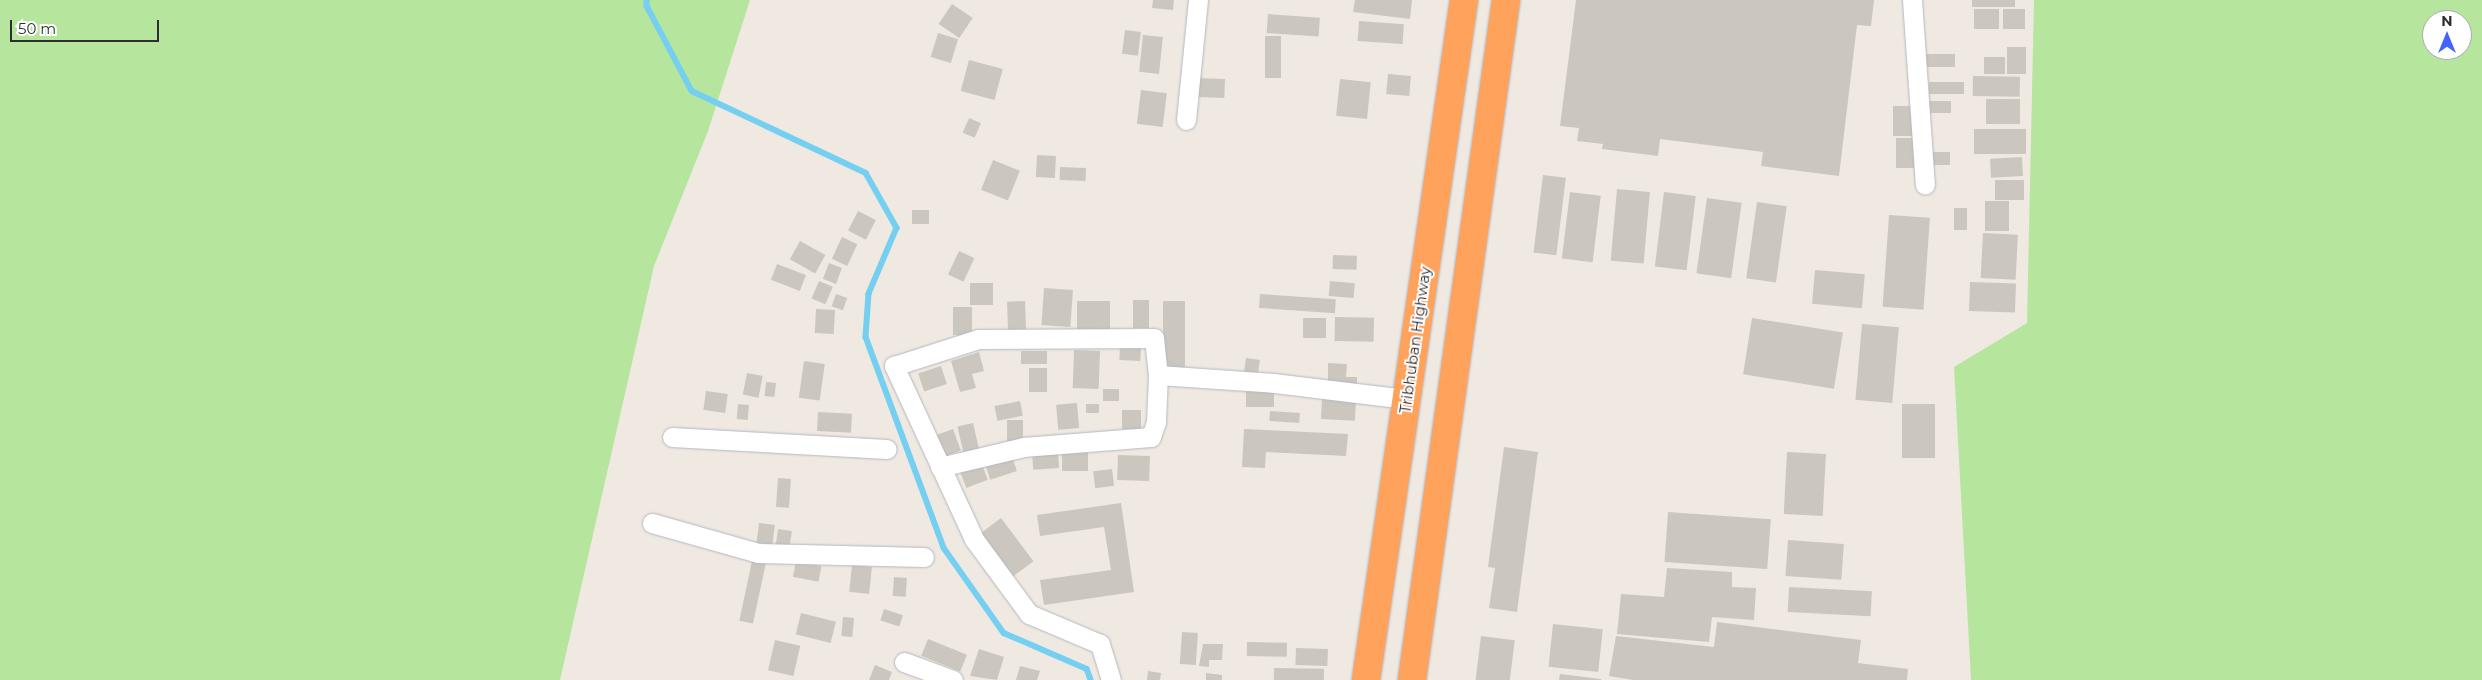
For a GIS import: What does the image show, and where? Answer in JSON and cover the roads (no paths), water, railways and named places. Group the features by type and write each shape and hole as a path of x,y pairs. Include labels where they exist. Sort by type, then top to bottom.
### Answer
{"highway":[{"name":"Tribhuban Highway","path":"1366,680 1464,0"},
{"path":"1412,680 1506,0"}],"street":[{"path":"1186,120 1198,0"},
{"path":"1912,0 1925,185"},
{"path":"940,467 1023,447 1151,437 1156,422 1158,375 1154,338 978,339 894,366 940,467 974,539 1029,614 1100,644 1111,680"},
{"path":"1158,375 1274,383 1407,399"},
{"path":"672,437 887,449"},
{"path":"652,523 758,553 924,557"},
{"path":"904,662 953,680"}],"waterway":[{"path":"647,0 647,6 692,91 866,173 897,228 869,294 866,337 944,548 1004,633 1087,669 1091,680"}]}
